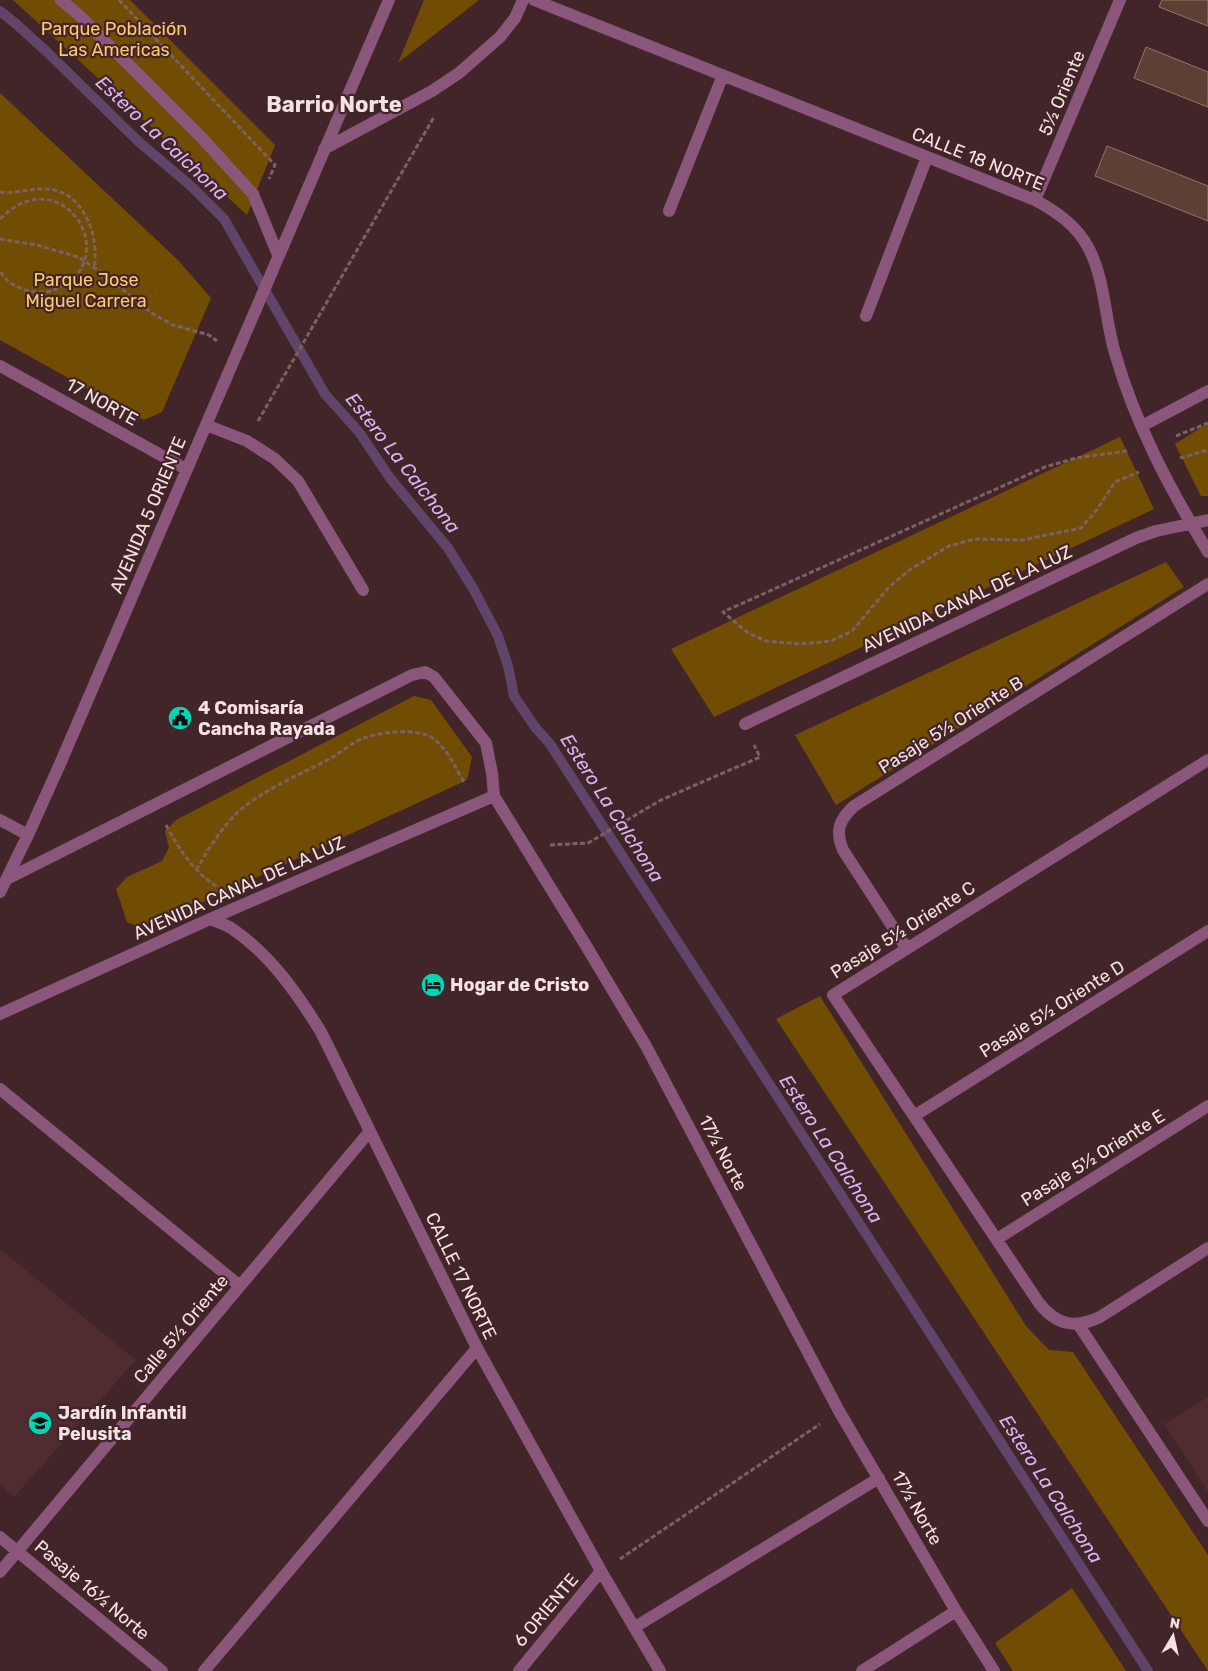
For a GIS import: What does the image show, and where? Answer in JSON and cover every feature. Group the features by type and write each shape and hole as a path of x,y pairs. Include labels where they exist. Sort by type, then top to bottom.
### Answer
{"street":[{"path":"61,0 80,16 202,138 253,194 278,255"},
{"name":"AVENIDA 5 ORIENTE","path":"0,892 28,835 389,0"},
{"path":"324,149 432,91 459,73 500,36 515,18 522,0"},
{"name":"CALLE 18 NORTE","path":"534,0 1035,200 1054,210 1070,223 1089,248 1095,262 1114,352 1150,447 1208,552"},
{"name":"5½ Oriente","path":"1035,200 1120,0"},
{"path":"669,211 722,75"},
{"path":"866,316 928,157"},
{"name":"17 NORTE","path":"0,366 186,469"},
{"path":"1142,426 1208,391"},
{"path":"206,425 247,441 275,459 298,481 363,590"},
{"name":"AVENIDA CANAL DE LA LUZ","path":"745,724 1136,538 1156,531 1208,520"},
{"name":"Pasaje 5½ Oriente B","path":"907,948 840,842 840,825 845,815 854,806 1208,584"},
{"name":"17½ Norte","path":"156,804 412,675 425,672 434,677 486,743 494,796 646,1046 839,1411 956,1611 994,1671"},
{"name":"Pasaje 5½ Oriente C","path":"1072,1324 1056,1319 1046,1312 832,995 1208,760"},
{"name":"AVENIDA CANAL DE LA LUZ","path":"0,1014 210,919 494,796"},
{"path":"7,879 156,804"},
{"path":"0,820 28,835"},
{"name":"CALLE 17 NORTE","path":"210,919 230,927 256,948 280,972 302,1001 321,1032 477,1348 601,1571 660,1671"},
{"name":"Pasaje 5½ Oriente D","path":"914,1116 1208,930"},
{"path":"0,1089 240,1286"},
{"name":"Pasaje 5½ Oriente E","path":"997,1239 1208,1106"},
{"name":"Calle 5½ Oriente","path":"0,1572 370,1131"},
{"path":"1208,1248 1100,1317 1090,1322 1072,1324 1208,1521"},
{"path":"204,1671 477,1348"},
{"path":"635,1627 879,1478"},
{"name":"Pasaje 16½ Norte","path":"0,1537 162,1671"},
{"name":"6 ORIENTE","path":"519,1671 601,1571"},
{"path":"862,1671 956,1611"}],"path":[{"path":"119,0 275,165 258,204"},
{"path":"247,441 435,115"},
{"path":"0,192 45,189 60,191 73,200 85,215 93,232 97,254 94,267"},
{"path":"0,219 11,208 24,201 39,199 54,201 68,208 79,220 85,235 86,251 82,266 72,280 59,289 43,293 27,291 14,285 0,271"},
{"path":"0,239 37,245 78,256 152,314 173,325 209,335 238,349"},
{"path":"1208,423 1150,447 1076,458 1045,467 723,612 748,633 766,642 800,644 831,641 852,631 890,588 911,569 949,546 975,539 1022,540 1082,528 1115,482 1159,465 1208,450"},
{"path":"525,846 588,843 661,800 760,758 745,724"},
{"path":"196,870 218,835 234,815 263,794 363,738 392,732 411,732 431,737 445,750 476,804"},
{"path":"156,804 182,854 196,870 216,886 246,904"},
{"path":"601,1571 839,1411"}],"shaded area":[{"name":"Jardín Infantil Pelusita","path":"0,1249 136,1360 14,1497 0,1485"},
{"path":"1208,1397 1208,1492 1164,1424"}],"green space":[{"name":"Parque Población Las Americas","path":"13,0 130,0 275,145 247,215"},
{"path":"424,0 479,0 398,63"},
{"name":"Parque Jose Miguel Carrera","path":"0,93 178,260 211,298 162,412 144,420 0,340"},
{"path":"1208,423 1208,496 1201,496 1175,444"},
{"path":"1120,437 1154,509 714,717 671,649"},
{"path":"1166,562 1184,587 836,805 795,735"},
{"path":"414,696 431,700 472,757 467,780 145,929 127,922 116,889 127,877 162,861 169,848 165,831 176,820"},
{"path":"820,996 1026,1326 1049,1350 1073,1352 1208,1555 1208,1671 776,1019"},
{"path":"1072,1588 1126,1671 1013,1671 995,1643"}],"building":[{"path":"1162,0 1208,0 1208,26 1159,7"},
{"path":"1146,47 1208,72 1208,107 1134,78"},
{"path":"1107,146 1208,186 1208,221 1095,176"}],"waterway":[{"name":"Estero La Calchona","path":"0,11 46,51 139,142 191,186 224,219 325,394 359,432 390,478 448,548 474,590 498,636 508,666 514,696 535,727 550,744 1148,1671"}],"place":[{"name":"4 Comisaría Cancha Rayada","path":"180,718"},
{"name":"Hogar de Cristo","path":"433,985"},
{"name":"Jardín Infantil Pelusita","path":"40,1423"}],"district":[{"name":"Barrio Norte","path":"334,104"}]}
